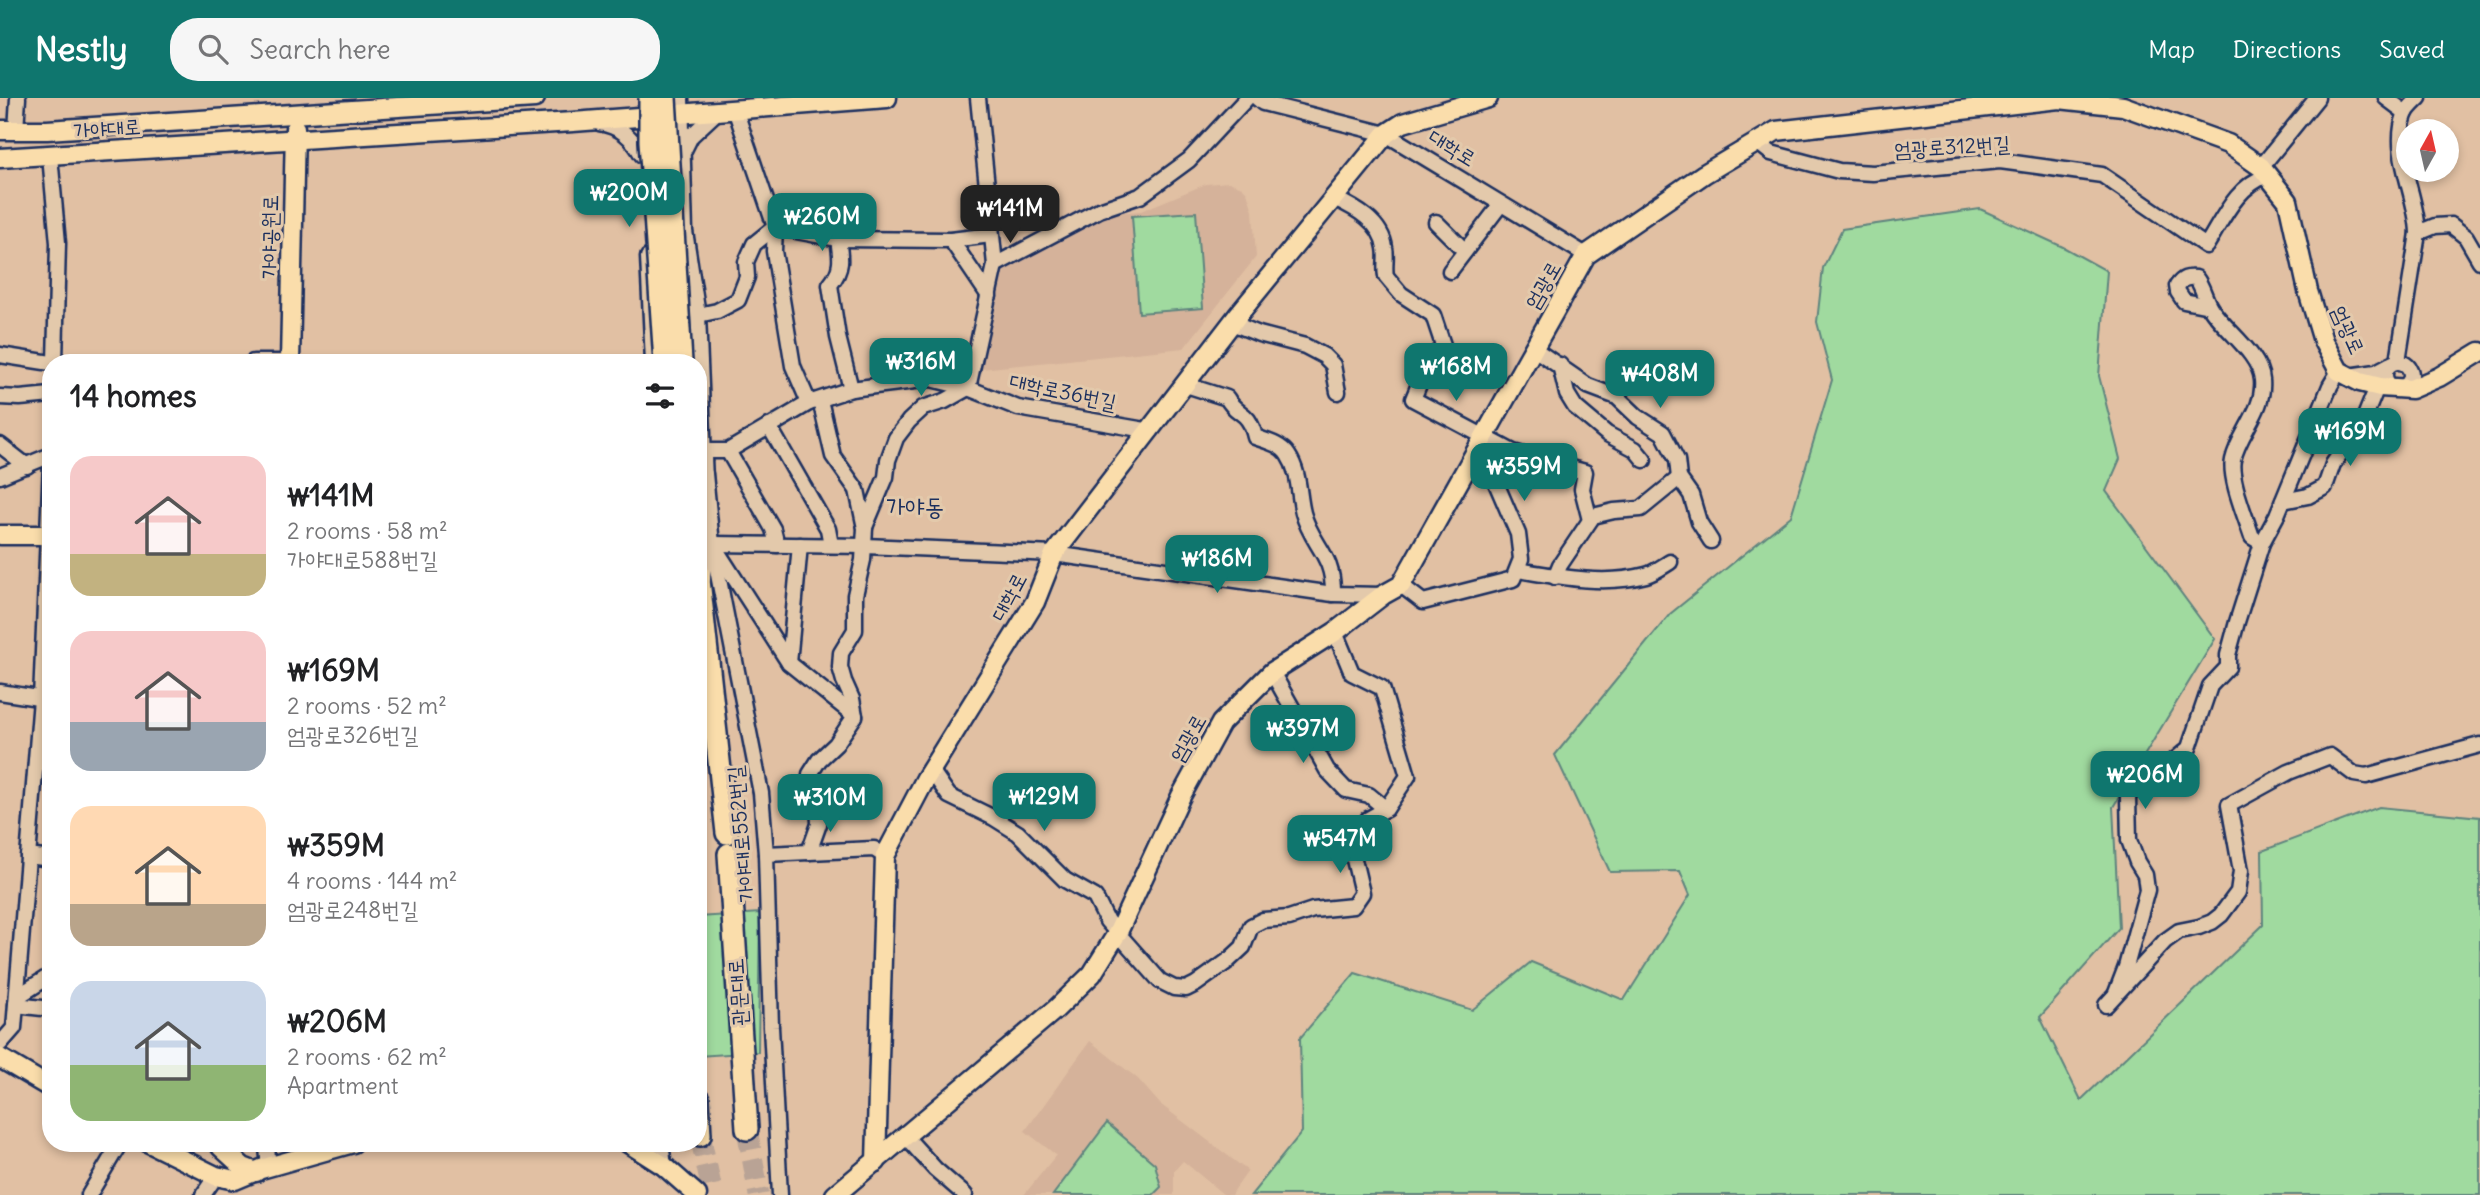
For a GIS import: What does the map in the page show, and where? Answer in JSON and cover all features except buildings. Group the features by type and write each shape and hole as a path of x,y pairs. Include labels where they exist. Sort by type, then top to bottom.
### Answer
{"highway":[{"path":"665,98 681,354"},
{"path":"645,107 650,141 663,354"},
{"name":"관문대로","path":"707,651 728,844 747,1129"}],"main road":[{"name":"가야대로","path":"8,131 535,98"},
{"path":"766,98 790,105"},
{"name":"가야대로","path":"0,158 587,121 645,107 727,109 887,98"},
{"name":"대학로","path":"876,1162 884,856 930,770 1035,602 1054,554 1232,323 1385,134 1403,123 1488,98"},
{"name":"엄광로","path":"835,1195 1074,992 1097,968 1118,932 1181,796 1221,723 1272,672 1401,585 1586,256 1704,174 1776,131 2059,99 2123,106 2228,144 2265,171 2288,201 2319,328 2331,359 2344,373 2377,387 2411,389 2433,380 2480,352"},
{"name":"가야공원로","path":"289,354 296,113"},
{"path":"0,535 42,535"},
{"path":"0,1058 42,1083"},
{"path":"167,1152 216,1176 235,1180 322,1152"},
{"path":"216,1176 221,1152"},
{"path":"229,1152 243,1167 263,1169"},
{"path":"642,1152 664,1166 697,1195"}],"street":[{"path":"8,131 18,98"},
{"path":"643,98 645,107 642,155 653,354"},
{"path":"865,528 886,477 888,460 896,438 923,408 945,401 968,388 995,265 978,98"},
{"path":"995,265 1098,210 1140,196 1189,160 1247,98"},
{"name":"대학로","path":"1257,98 1263,103 1385,134 1498,202"},
{"path":"2265,171 2317,98"},
{"path":"2386,98 2406,113"},
{"path":"2412,374 2405,387 2390,386 2385,380 2385,372 2393,363 2418,233 2418,218 2400,138 2406,113 2419,98"},
{"name":"가야대로552번길","path":"681,106 685,231 698,315 700,354"},
{"path":"682,153 691,136 727,109 775,227 774,251 793,366 815,401 833,456 858,490 865,528 855,595 855,630 841,653 840,667 852,699 855,716 836,744 819,760 810,774 811,789 818,803 819,824 809,852"},
{"path":"587,121 620,129 635,142 642,155"},
{"name":"엄광로312번길","path":"1757,142 1771,153 1839,171 1873,173 2000,161 2102,176 2206,246 2239,192 2265,171"},
{"path":"50,156 58,243 53,354"},
{"path":"1334,198 1359,210 1378,230 1385,248 1385,276 1401,294 1433,315 1439,328 1443,345 1425,370 1413,399 1482,438 1513,452 1585,472 1582,489 1590,520"},
{"path":"1450,271 1498,202"},
{"name":"엄광로","path":"1498,202 1586,256"},
{"path":"1436,222 1465,251"},
{"path":"2418,233 2435,226 2451,225 2466,237 2480,261"},
{"path":"698,315 717,311 738,300 747,277 746,261 754,244 775,227 838,239 951,240 991,234"},
{"path":"838,239 842,258 839,274 830,285 838,337 851,389"},
{"path":"951,240 989,296"},
{"path":"2209,306 2184,301 2177,286 2186,277 2196,278 2209,306 2255,361 2262,379 2261,397 2238,443 2232,462 2252,537 2262,543"},
{"path":"1232,323 1259,334 1306,346 1324,356 1333,365 1338,392"},
{"path":"1533,348 1588,386 1617,397 1638,417 1663,433 1677,460 1679,478 1691,495 1699,522 1711,541"},
{"path":"0,355 42,361"},
{"path":"2433,380 2419,379 2407,365 2393,363 2376,372 2344,373 2330,386 2283,501 2262,543 2228,655 2228,667 2210,686 2189,747 2171,766 2141,779 2128,797 2129,840 2145,875 2147,890 2126,967 2111,999 2165,942 2179,931 2212,922 2221,915 2238,892 2241,871 2229,805 2288,772 2330,755 2354,774 2366,776 2480,745"},
{"path":"1560,365 1567,394 1575,407 1607,434 1635,449 1644,460"},
{"name":"대학로36번길","path":"728,451 815,401 851,389 931,379 968,388 1018,408 1151,431"},
{"path":"1186,385 1227,398 1231,407 1244,414 1252,423 1255,437 1275,444 1287,454 1299,482 1303,513 1334,575 1333,594"},
{"path":"2283,501 2308,496 2325,487 2333,464 2364,419 2377,387"},
{"path":"0,397 42,396"},
{"path":"769,426 828,529 831,545"},
{"path":"0,445 27,466"},
{"path":"707,451 728,451 773,529 777,545"},
{"path":"0,476 42,459"},
{"path":"1401,585 1423,602 1513,579 1521,559 1518,534 1493,477 1471,460"},
{"path":"1555,577 1560,565 1593,516 1641,509 1679,478"},
{"name":"가야대로552번길","path":"707,494 712,544 761,793 780,1194"},
{"path":"712,544 831,545 1054,554 1333,594 1383,595"},
{"path":"712,544 789,663 855,716"},
{"path":"789,663 800,545"},
{"path":"1518,570 1555,577 1608,580 1647,575 1670,562"},
{"path":"930,770 949,796 1018,833 1065,880 1095,897 1107,921 1160,981 1174,988 1186,989 1201,982 1243,947 1251,926 1263,920 1289,918 1313,910 1353,906 1362,893 1352,851 1355,839 1368,819 1386,809 1408,776 1382,688 1352,673 1335,632"},
{"path":"1272,672 1327,770 1346,790 1369,795 1386,809"},
{"path":"0,692 42,698"},
{"path":"0,1044 14,1028 28,856 42,734"},
{"path":"766,855 874,849 884,856"},
{"path":"28,856 42,858"},
{"path":"16,1001 42,982"},
{"path":"16,1001 42,1007"},
{"path":"906,1137 935,1170 964,1195"},
{"path":"89,1195 115,1152"},
{"path":"263,1169 266,1152"},
{"path":"662,1152 664,1166"},
{"path":"203,1195 216,1176"}],"shaded area":[{"path":"1229,182 1247,192 1253,211 1256,257 1184,348 981,369 1001,264 1098,214 1141,211 1206,184"},
{"path":"1090,1041 1138,1079 1160,1104 1248,1171 1231,1195 1224,1195 1183,1161 1174,1171 1174,1195 1024,1195 1056,1155 1025,1131"}],"green space":[{"path":"1980,209 2063,247 2107,271 2099,376 2120,459 2106,491 2215,639 2113,807 2119,928 2040,1017 2081,1100 2263,925 2262,851 2379,807 2480,817 2480,1195 1251,1195 1302,1132 1300,1038 1355,973 1472,1010 1531,962 1624,1000 1690,895 1680,871 1610,872 1555,755 1670,614 1791,516 1832,380 1817,322 1823,268 1842,229"},
{"path":"1196,212 1203,308 1139,313 1132,216"},
{"path":"760,913 758,1052 707,1055 707,916"},
{"path":"1107,1123 1155,1164 1161,1187 1153,1195 1053,1195"}],"tunnel":[{"path":"747,1129 759,1195"},
{"path":"704,1152 713,1195"}],"district":[{"name":"가야동","path":"915,507"}]}
